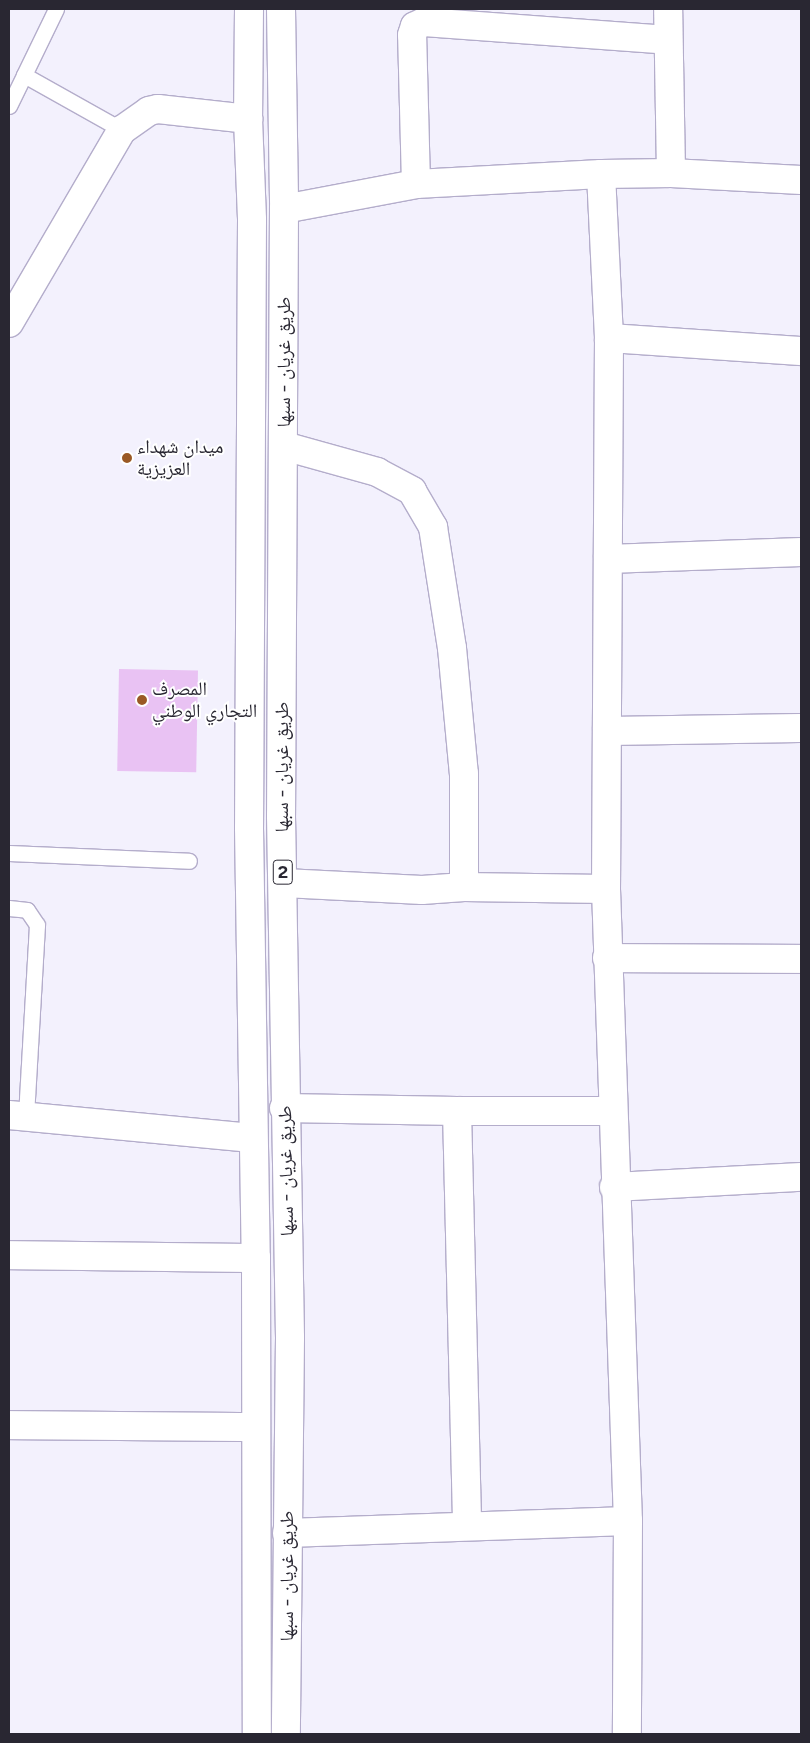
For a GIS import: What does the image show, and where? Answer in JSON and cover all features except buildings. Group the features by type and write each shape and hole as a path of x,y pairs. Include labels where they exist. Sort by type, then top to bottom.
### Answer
{"main road":[{"name":"طريق غريان - سبها","path":"249,9 248,119 252,220 249,818 252,1138 256,1258 256,1734"},
{"name":"طريق غريان - سبها","path":"280,9 284,210 284,1108 290,1338 286,1734"},
{"path":"668,9 667,40 671,173"},
{"path":"416,184 412,35 415,26 438,16 667,40"},
{"path":"9,322 122,130 148,111 158,109 248,119"},
{"path":"284,210 416,184 602,174 671,173 801,180"},
{"path":"602,174 609,338 607,958 614,1186 628,1521 628,1734"},
{"path":"609,338 801,351"},
{"path":"284,446 377,472 412,491 433,526 452,648 464,774 464,887"},
{"path":"608,559 801,552"},
{"path":"607,731 801,728"},
{"path":"284,883 422,890 464,887 606,889"},
{"path":"607,958 801,959"},
{"path":"284,1108 613,1111"},
{"path":"457,1111 466,1525"},
{"path":"18,1116 252,1138"},
{"path":"614,1186 801,1177"},
{"path":"9,1256 256,1258"},
{"path":"9,1425 256,1427"},
{"path":"288,1533 466,1525 628,1521"}],"lane":[{"path":"9,106 56,9"},
{"path":"24,75 122,130"},
{"path":"9,852 189,861"},
{"path":"9,908 27,910 36,925 18,1116"}],"place":[{"name":"ميدان شهداء العزيزية","path":"127,458"},
{"name":"المصرف التجاري الوطني","path":"142,700"}]}
